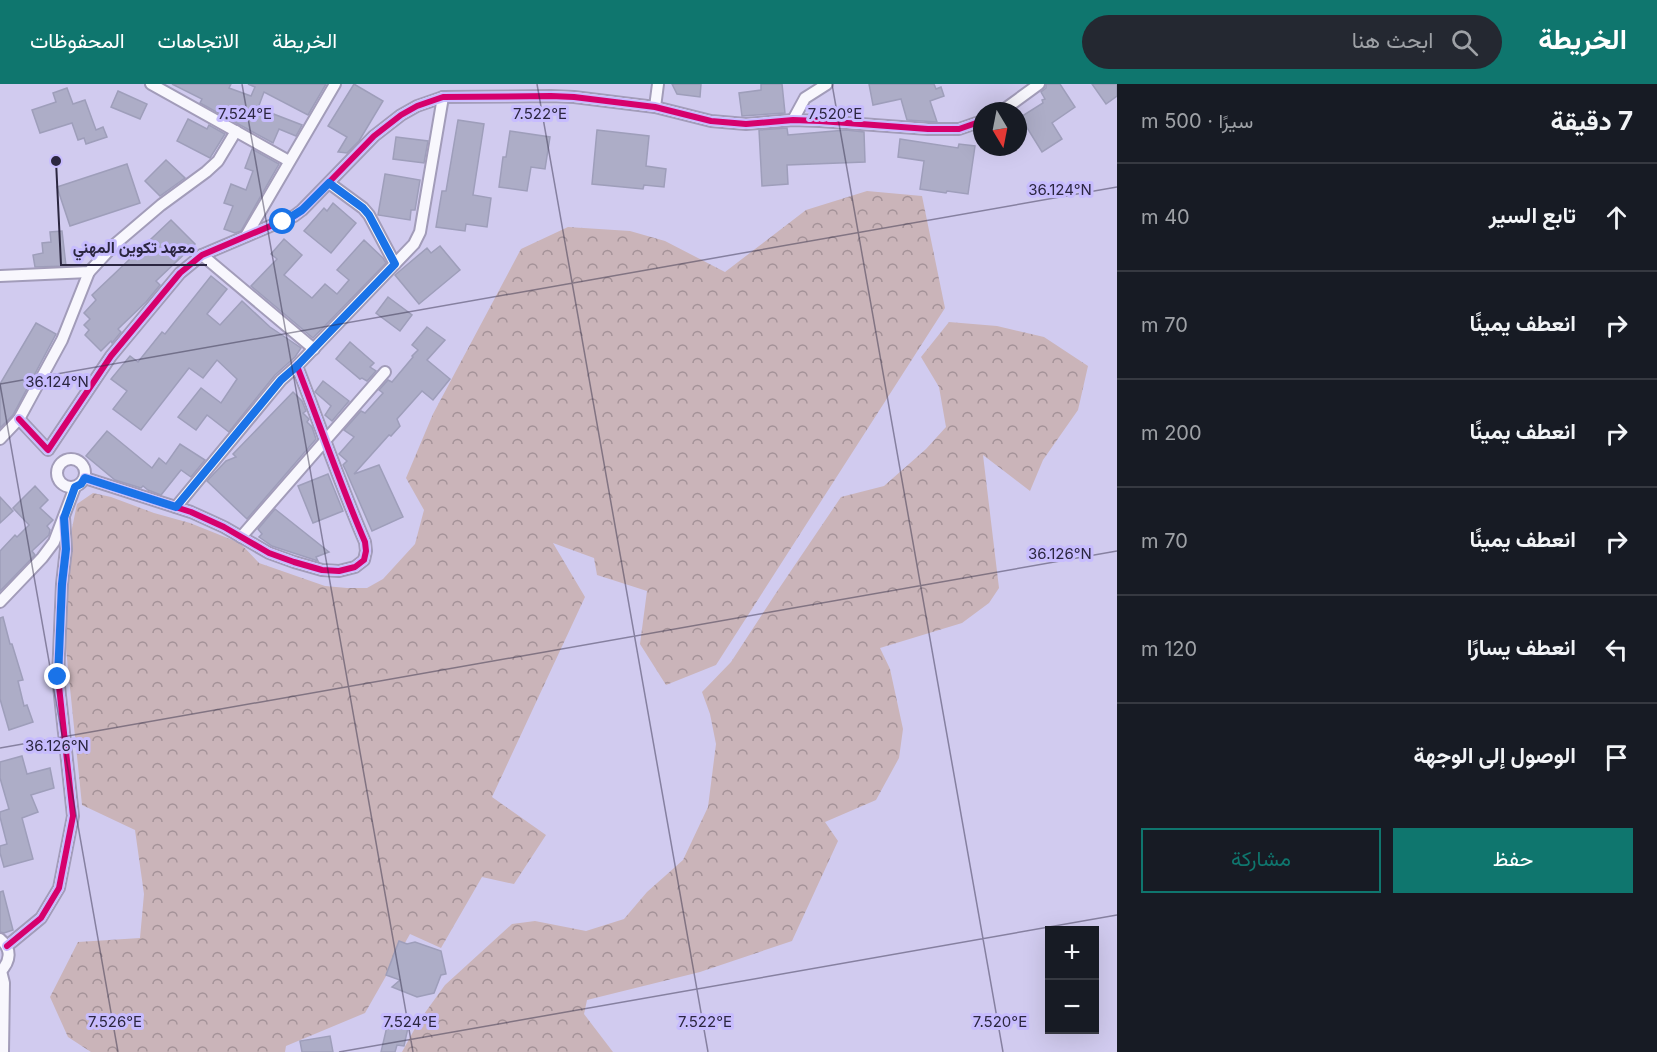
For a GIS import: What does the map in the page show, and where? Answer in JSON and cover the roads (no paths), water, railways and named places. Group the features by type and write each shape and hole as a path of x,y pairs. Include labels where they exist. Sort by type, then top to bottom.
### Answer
{"street":[{"path":"151,84 289,161"},
{"path":"246,236 335,84"},
{"path":"656,107 658,84"},
{"path":"793,120 806,98 827,84"},
{"path":"1014,102 1039,84"},
{"path":"48,450 111,356 180,273 202,255 294,216 374,136 417,106 443,97 551,96 656,107 711,121 746,124 793,120 928,129 959,129 973,124"},
{"path":"176,507 281,380 314,349 414,244 420,232 443,97"},
{"path":"0,439 19,419 62,340 88,272 145,218 218,161 236,131"},
{"path":"329,183 369,215 395,264"},
{"path":"202,255 314,349"},
{"path":"0,276 88,272"},
{"path":"85,478 176,507 224,527 269,553 322,570 347,570 355,567 364,560 365,542 297,366"},
{"path":"241,537 385,372"},
{"path":"19,419 60,464"},
{"path":"76,459 84,467 85,478 75,487 66,486 59,481 57,472 60,464 65,460 76,459"},
{"path":"0,602 49,550 75,487"},
{"path":"3,1052 4,983 0,971 9,960 9,953 3,943 41,918 59,888 73,816 58,677 62,584 66,549 64,518"}],"place":[{"name":"معهد تكوين المهني","path":"56,161"}]}
